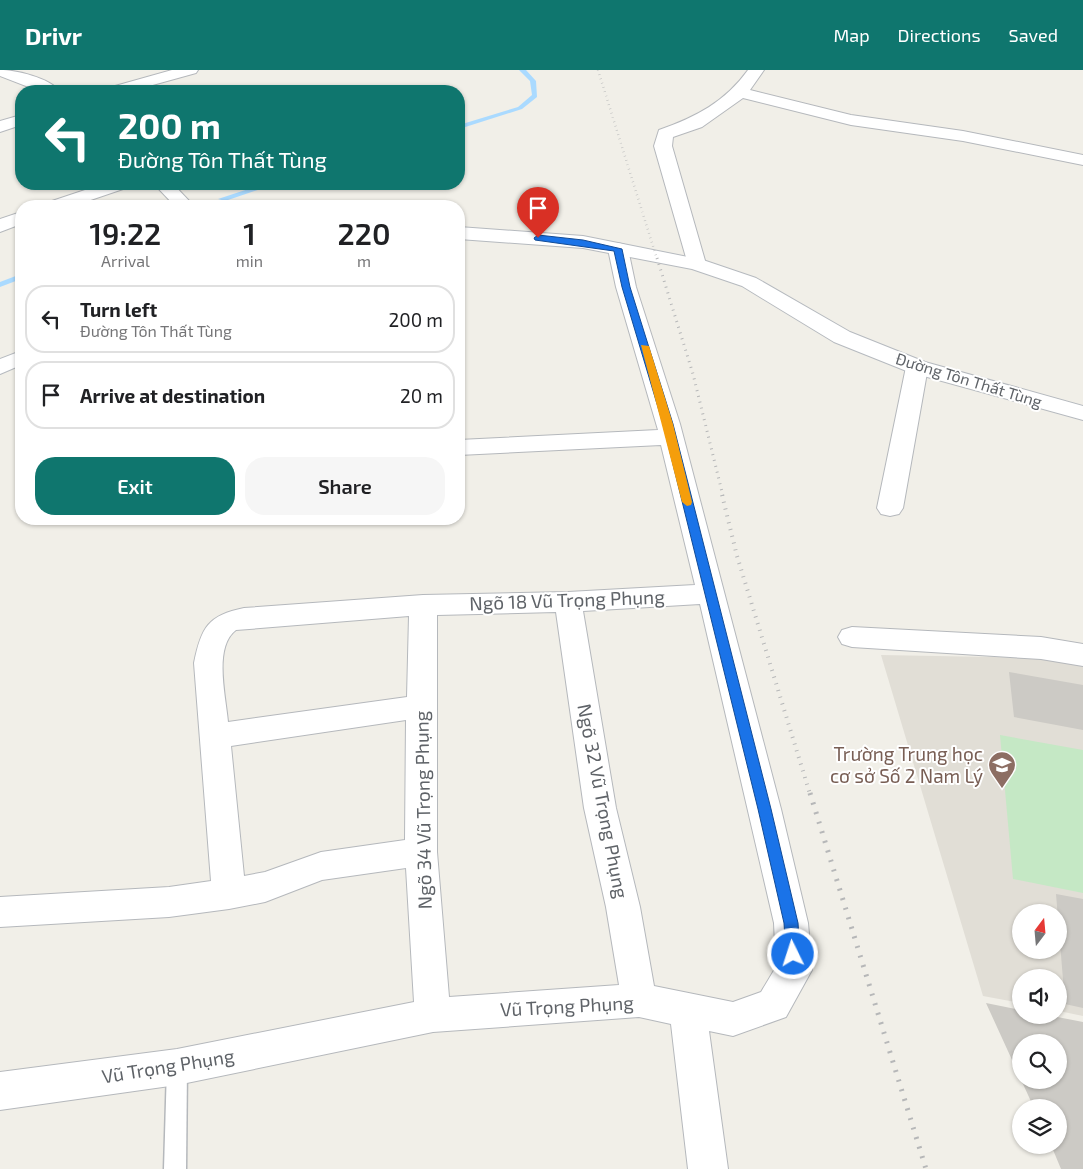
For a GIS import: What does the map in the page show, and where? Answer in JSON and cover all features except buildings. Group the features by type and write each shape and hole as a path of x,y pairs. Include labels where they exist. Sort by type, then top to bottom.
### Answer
{"street":[{"path":"136,85 190,70"},
{"path":"696,264 663,146 664,134 696,124 740,92 756,70"},
{"path":"0,71 39,85"},
{"path":"740,92 850,120 963,136 1083,160"},
{"path":"0,127 15,122"},
{"path":"73,200 103,190"},
{"path":"168,190 179,200"},
{"path":"0,226 15,220"},
{"name":"Đường Tôn Thất Tùng","path":"465,233 574,242 696,264 749,282 842,337 917,367 1083,413"},
{"name":"Vũ Trọng Phụng","path":"0,1091 177,1067 433,1015 640,1000 688,1012 733,1019 773,1005 794,970 789,914 765,809 671,437 626,287 618,249"},
{"path":"0,367 15,360"},
{"path":"890,508 917,367"},
{"path":"465,448 671,437"},
{"name":"Ngõ 18 Vũ Trọng Phụng","path":"214,736 208,663 212,641 221,625 244,618 423,605 568,602 710,594"},
{"name":"Ngõ 32 Vũ Trọng Phụng","path":"568,602 600,808 623,907 640,1000"},
{"name":"Ngõ 34 Vũ Trọng Phụng","path":"423,605 421,852 433,1015"},
{"path":"852,637 1041,648 1083,655"},
{"path":"229,894 214,736 421,706"},
{"path":"0,912 169,902 229,894 265,887 321,866 421,852"},
{"path":"688,1012 708,1169"}],"lane":[{"path":"175,1169 177,1067"}],"shaded area":[{"name":"Trường Trung học cơ sở Số 2 Nam Lý","path":"881,655 1042,658 1083,665 1083,1016 1067,1013 1067,969 1012,969 1012,1001 983,996"}],"green space":[{"path":"1000,735 1083,750 1083,893 1013,879"}],"waterway":[{"path":"465,125 520,108 535,96 533,81 522,70"},
{"path":"222,199 251,190"},
{"path":"0,285 15,279"}],"railway":[{"path":"598,70 657,259"},
{"path":"657,258 693,374 723,496"},
{"path":"722,495 737,556 810,794"},
{"path":"810,793 926,1169"}],"slow traffic":[{"path":"644,346 668,424 687,502"}],"place":[{"name":"Trường Trung học cơ sở Số 2 Nam Lý","path":"1002,789"}],"route":[{"path":"538,238 583,242 618,249 626,287 668,424 765,809 791,923 793,954"}]}
